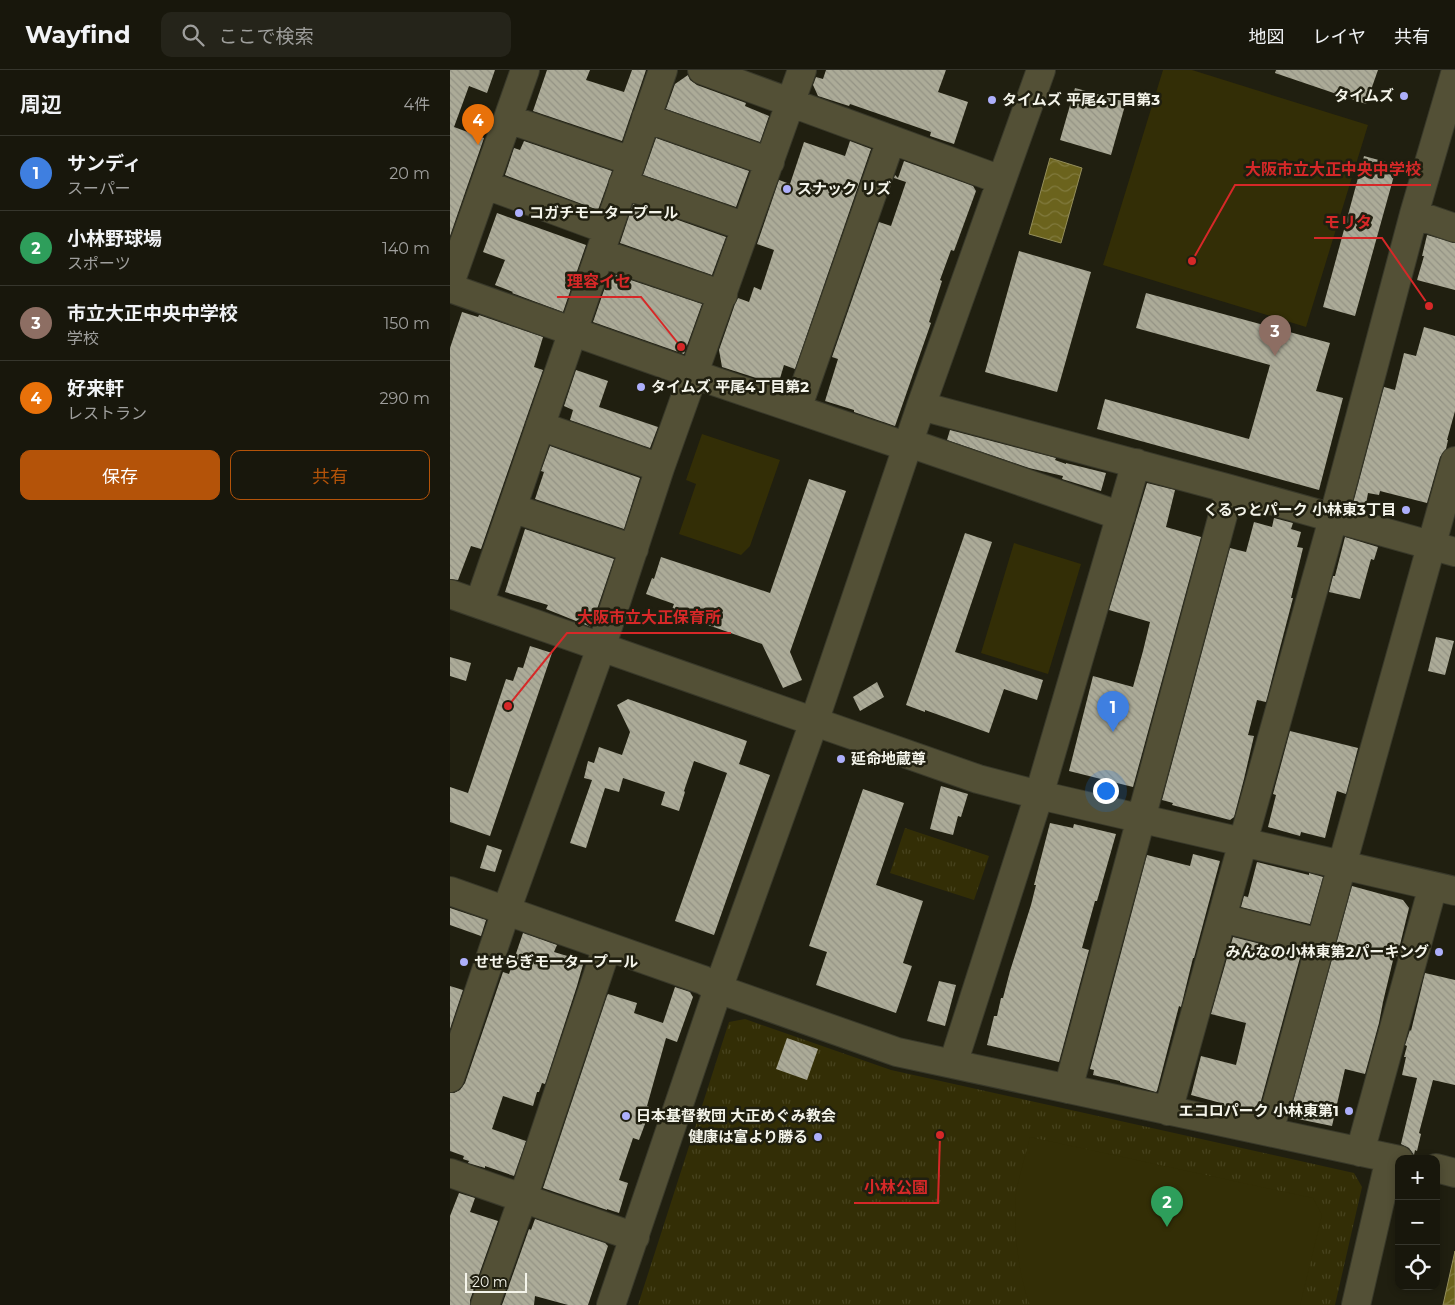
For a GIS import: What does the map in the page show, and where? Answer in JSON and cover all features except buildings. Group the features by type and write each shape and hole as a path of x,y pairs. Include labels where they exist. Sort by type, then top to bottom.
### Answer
{"street":[{"path":"450,283 525,70"},
{"path":"479,604 663,70"},
{"path":"702,70 1002,180"},
{"path":"450,1077 460,1016 506,911 601,648 660,468 802,70"},
{"path":"611,1305 718,989 814,722 922,406 1041,70"},
{"path":"1168,1111 1333,519 1414,214 1455,74"},
{"path":"646,118 770,162"},
{"path":"508,119 746,227"},
{"path":"797,410 891,140"},
{"path":"486,184 722,295"},
{"path":"1414,214 1455,228"},
{"path":"450,288 797,410 908,447 918,446 1121,516"},
{"path":"922,406 1443,548"},
{"path":"540,426 660,468"},
{"path":"1269,1132 1342,865 1443,548 1455,461"},
{"path":"953,1064 1040,795 1136,464"},
{"path":"1068,1088 1230,489"},
{"path":"512,508 634,550"},
{"path":"450,594 978,779 1444,888 1360,1152"},
{"path":"450,891 703,980 718,989 897,1052 1394,1159 1356,1305"},
{"path":"1222,918 1320,943"},
{"path":"485,1305 607,947"},
{"path":"1440,1169 1455,1172"},
{"path":"450,1173 635,1237"}],"green space":[{"path":"1163,70 1192,70 1368,125 1306,327 1103,265"},
{"path":"702,434 780,460 750,546 741,555 679,534 696,484 686,480"},
{"path":"1014,543 1081,564 1048,674 981,653"},
{"path":"905,828 989,856 974,900 890,873"},
{"path":"745,1019 891,1070 1354,1173 1362,1187 1335,1305 638,1305 729,1022"},
{"path":"1030,1137 1313,1198 1322,1215 1300,1305 1030,1305 1022,1280 1017,1250 1015,1207 1019,1180"}],"water":[{"path":"1050,158 1082,168 1061,243 1029,234"},
{"path":"1455,1251 1455,1305 1443,1305"}],"place":[{"name":"タイムズ","path":"1404,96"},
{"name":"タイムズ 平尾4丁目第3","path":"992,100"},
{"name":"好来軒","path":"478,145"},
{"name":"スナック リズ","path":"787,189"},
{"name":"コガチモータープール","path":"519,213"},
{"name":"大阪市立大正中央中学校","path":"1192,261"},
{"name":"モリタ","path":"1429,306"},
{"name":"理容イセ","path":"681,347"},
{"name":"市立大正中央中学校","path":"1275,356"},
{"name":"タイムズ 平尾4丁目第2","path":"641,387"},
{"name":"くるっとパーク 小林東3丁目","path":"1406,510"},
{"name":"大阪市立大正保育所","path":"508,706"},
{"name":"サンディ","path":"1113,732"},
{"name":"延命地蔵尊","path":"841,759"},
{"name":"みんなの小林東第2パーキング","path":"1439,952"},
{"name":"せせらぎモータープール","path":"464,962"},
{"name":"エコロパーク 小林東第1","path":"1349,1111"},
{"name":"日本基督教団 大正めぐみ教会","path":"626,1116"},
{"name":"小林公園","path":"940,1135"},
{"name":"健康は富より勝る","path":"818,1137"},
{"name":"小林野球場","path":"1167,1227"}]}
